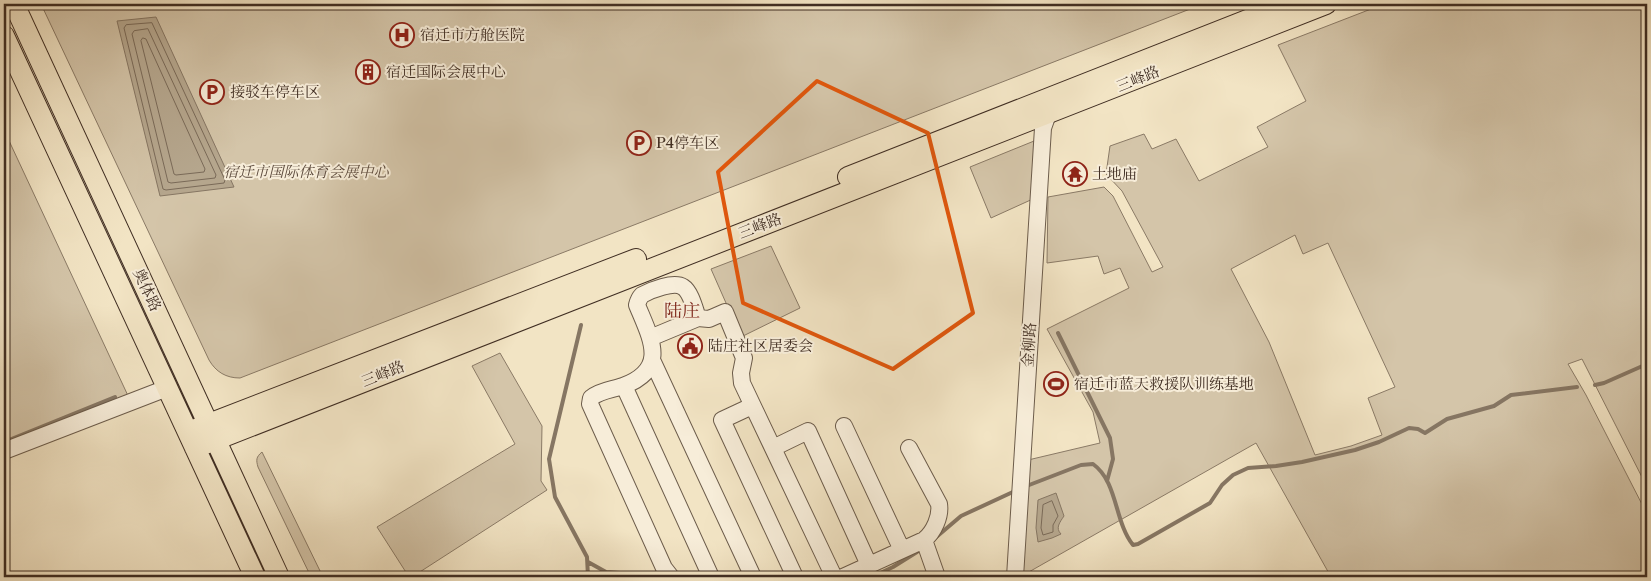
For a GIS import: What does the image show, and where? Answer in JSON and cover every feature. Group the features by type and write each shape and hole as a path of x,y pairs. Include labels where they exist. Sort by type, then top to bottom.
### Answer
{"main road":[{"name":"奥体路","path":"14,4 279,577"},
{"name":"三峰路","path":"191,440 634,267 1288,4"},
{"name":"三峰路","path":"634,267 1048,114 1326,4"},
{"name":"奥体路","path":"4,36 256,577"}],"street":[{"name":"金柳路","path":"1015,577 1043,128 1048,114"},
{"path":"634,267 651,292"},
{"path":"698,318 683,286 670,285 641,296 638,300 637,305 650,338 653,362 753,577"},
{"path":"650,338 698,318 709,319 725,312 744,358 740,378 834,577"},
{"path":"653,362 648,371 624,386 598,392 591,398 590,404 664,568 671,577"},
{"path":"624,386 711,577"},
{"path":"4,451 167,388"},
{"path":"752,406 722,420 795,577"},
{"path":"844,426 902,550"},
{"path":"772,448 808,431 869,565"},
{"path":"843,577 924,540 937,520 940,512 939,504 909,448"},
{"path":"924,540 937,577"}],"highlighted area":[{"path":"817,81 928,133 973,313 893,369 743,303 718,172"}],"green space":[{"name":"宿迁市国际体育会展中心","path":"41,4 1203,4 240,378 222,374 209,360"},
{"path":"1384,4 1647,4 1647,487 1582,359 1568,364 1647,514 1647,577 1331,577 1256,443 1020,577 1028,460 1100,443 1093,412 1047,329 1129,288 1120,268 1104,274 1098,256 1047,263 1048,197 1104,187 1113,196 1152,272 1163,267 1122,191 1106,174 1110,146 1144,134 1152,149 1176,139 1199,181 1268,147 1257,127 1306,101 1278,45","holes":["1295,235 1303,254 1328,243 1395,387 1368,398 1382,435 1351,446 1315,455 1269,342 1231,269"]},
{"path":"4,130 130,400 4,449"},
{"path":"1039,139 1035,198 991,218 970,167"},
{"path":"771,246 800,308 741,337 711,269"},
{"path":"500,353 542,426 541,481 547,490 412,577 409,577 377,527 515,444 472,366"},
{"path":"262,452 323,577 311,577 258,467 257,459"}],"water":[{"path":"156,17 234,187 160,196 117,21"},
{"path":"1056,493 1064,516 1058,527 1061,534 1038,542 1036,528 1038,500"}],"waterway":[{"path":"581,325 549,459 555,497 587,557 588,577"},
{"path":"1058,333 1110,438 1113,459 1107,481"},
{"path":"1595,385 1604,383 1647,364"},
{"path":"1024,487 1081,465 1093,464 1101,472 1112,491 1122,525 1133,545 1138,544 1210,503 1222,485 1233,475 1248,468 1302,462 1355,450 1379,442 1409,428 1418,429 1425,433 1447,419 1494,406 1511,395 1577,387"},
{"path":"4,442 115,397"},
{"path":"934,539 961,516 1015,491"},
{"path":"872,577 917,552"},
{"path":"588,562 606,572 635,574 641,577"}],"place":[{"name":"宿迁市方舱医院","path":"402,35"},
{"name":"宿迁国际会展中心","path":"368,72"},
{"name":"接驳车停车区","path":"212,92"},
{"name":"P4停车区","path":"639,143"},
{"name":"土地庙","path":"1075,174"},
{"name":"陆庄社区居委会","path":"690,346"},
{"name":"宿迁市蓝天救援队训练基地","path":"1056,384"}],"district":[{"name":"陆庄","path":"682,311"}]}
